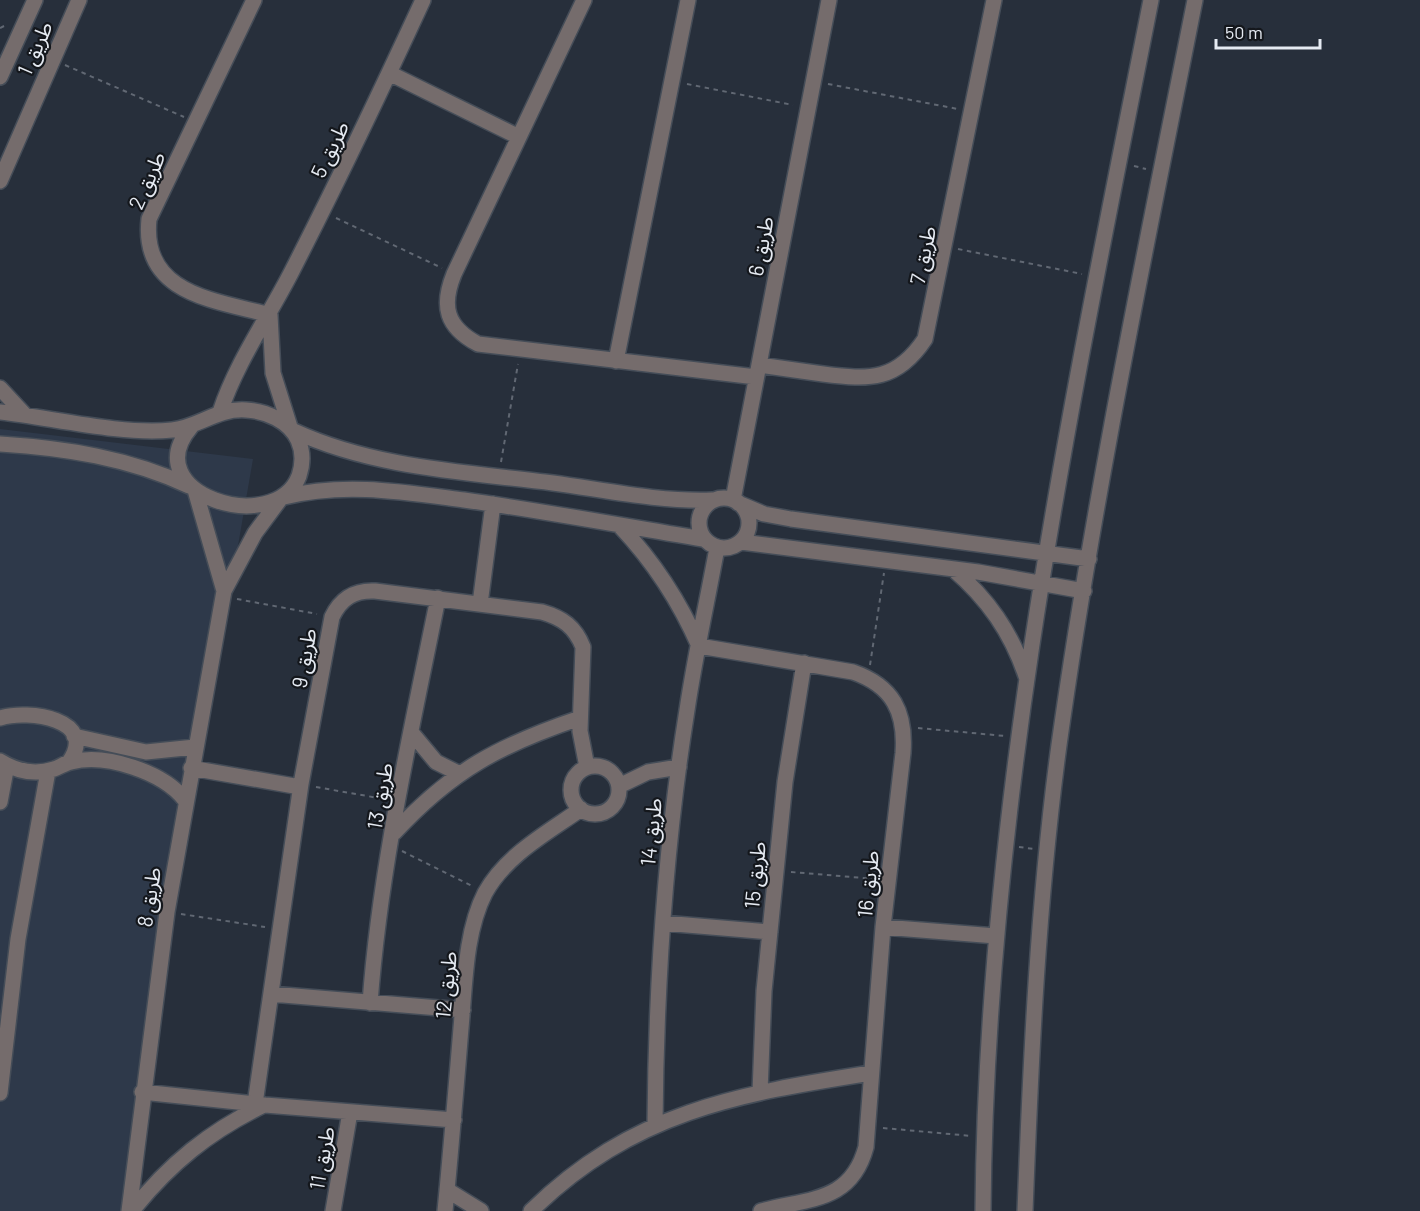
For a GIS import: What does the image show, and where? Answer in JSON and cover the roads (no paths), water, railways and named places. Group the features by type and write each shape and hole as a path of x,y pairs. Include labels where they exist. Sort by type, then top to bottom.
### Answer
{"street":[{"name":"طريق 1","path":"0,77 35,0"},
{"name":"طريق 1","path":"0,181 79,0"},
{"name":"طريق 2","path":"254,0 149,219 147,238 152,257 164,275 181,289 270,315"},
{"name":"طريق 5","path":"220,412 241,361 270,315 322,212 423,0"},
{"name":"طريق 7","path":"584,0 454,274 447,292 447,308 453,324 463,336 478,344 521,350 616,361 860,378 879,376 898,368 914,355 924,339 945,247 994,0"},
{"path":"616,361 688,0"},
{"name":"طريق 6","path":"736,501 757,371 829,0"},
{"path":"982,1211 996,936 1004,845 1018,737 1047,552 1097,276 1151,0"},
{"path":"1025,1211 1038,933 1059,745 1089,559 1195,0"},
{"path":"0,60 14,46"},
{"path":"389,73 519,137"},
{"name":"طريق 5","path":"270,315 276,392 292,429"},
{"path":"0,388 25,415"},
{"path":"0,412 136,430 190,427 220,412 257,411 274,417 292,429 331,447 370,457 658,498 736,501 764,513 791,519 1089,559"},
{"path":"190,427 183,437 177,458 184,479 194,489"},
{"path":"282,498 297,482 301,470 303,456 292,429"},
{"path":"0,444 54,448 123,461 194,489 208,497 237,505 259,504 327,489 364,488 493,504 703,539 717,548 730,548 741,542 748,531 748,518 736,501"},
{"name":"طريق 8","path":"194,489 223,594"},
{"name":"طريق 8","path":"131,1211 142,1092 167,912 223,594 255,533 282,498"},
{"path":"703,539 698,527 700,514 712,500"},
{"path":"480,604 493,504"},
{"path":"620,526 657,570 678,602 699,646"},
{"path":"741,542 886,559 1084,591"},
{"name":"طريق 14","path":"655,1124 663,923 679,766 717,548"},
{"path":"952,569 985,600 999,618 1015,647 1027,678"},
{"name":"طريق 9","path":"260,1104 271,994 301,786 332,617 344,599 364,590 542,612 563,620 572,627 583,647 580,718 581,743 587,767"},
{"name":"طريق 13","path":"370,1003 375,949 399,801 438,598"},
{"name":"طريق 16","path":"699,646 804,663 868,677 880,684 891,696 903,727 903,753 883,927 870,1073 868,1127 861,1166 851,1180 838,1191 761,1211"},
{"name":"طريق 15","path":"760,1092 761,1028 789,742 804,663"},
{"path":"0,718 20,713 41,715 62,723 74,736 146,752 195,747"},
{"path":"393,839 421,804 458,773 505,746 580,718"},
{"path":"411,732 436,762 458,773"},
{"path":"69,762 75,750 74,736"},
{"path":"0,802 3,763 31,772 48,771 69,762 103,762 145,770 172,785 185,801"},
{"path":"619,786 648,772 679,766"},
{"path":"587,767 604,767 616,778 619,786 619,794 611,808 596,814 581,809 576,804 571,790 576,776 587,767"},
{"path":"191,768 301,786"},
{"path":"0,1093 18,939 48,771"},
{"name":"طريق 12","path":"445,1211 463,1010 475,921 485,893 501,871 520,852 581,809"},
{"path":"663,923 770,932"},
{"path":"883,927 996,936"},
{"path":"271,994 463,1010"},
{"path":"537,1208 594,1158 655,1124 688,1112 760,1092 870,1073"},
{"path":"142,1092 453,1120"},
{"path":"131,1211 175,1162 202,1140 260,1104"},
{"name":"طريق 11","path":"333,1211 350,1112"},
{"path":"447,1190 481,1211"}]}
